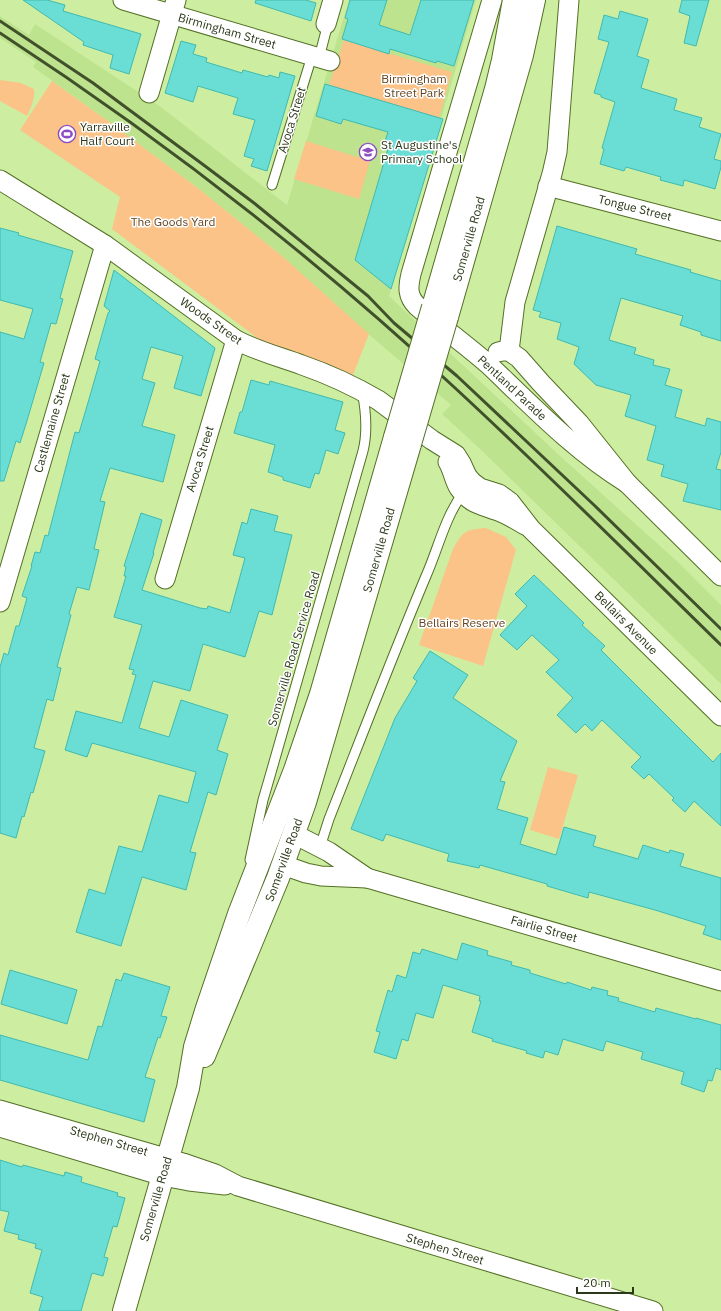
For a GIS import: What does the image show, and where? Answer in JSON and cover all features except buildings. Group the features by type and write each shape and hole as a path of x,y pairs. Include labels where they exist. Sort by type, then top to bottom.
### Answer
{"main road":[{"name":"Somerville Road","path":"440,312 503,60 514,0"},
{"name":"Somerville Road","path":"124,1311 188,1088 196,1041 239,914 303,748 321,694 402,441 440,312 522,55 534,0"},
{"name":"Somerville Road","path":"188,1088 216,1031 294,834 319,757 402,441"},
{"path":"283,865 267,840 294,834"}],"street":[{"name":"Birmingham Street","path":"123,0 174,7 320,58"},
{"name":"Avoca Street","path":"326,24 333,0"},
{"name":"Pentland Parade","path":"492,0 411,274 409,294 412,302 487,363 558,431 598,464 627,483"},
{"path":"487,363 500,351 509,352 515,302 554,166 558,145 569,0"},
{"path":"149,93 174,7"},
{"name":"Woods Street","path":"0,180 105,245 236,340 263,352 303,365 362,391 378,400 459,458 467,476 468,488"},
{"name":"Tongue Street","path":"548,186 721,231"},
{"name":"Castlemaine Street","path":"0,602 5,565 105,245"},
{"name":"Avoca Street","path":"165,579 236,340"},
{"name":"Pentland Parade","path":"509,352 519,358 579,424 627,483 721,576"},
{"name":"Bellairs Avenue","path":"468,488 480,488 497,493 510,502 531,529 721,716"},
{"name":"Fairlie Street","path":"294,834 320,847 367,878"},
{"path":"313,874 320,847"},
{"name":"Fairlie Street","path":"283,865 313,874 335,877 367,878 721,980"},
{"name":"Stephen Street","path":"0,1110 165,1167 203,1183 238,1186 653,1311"},
{"name":"Stephen Street","path":"0,1127 165,1167"}],"lane":[{"name":"Avoca Street","path":"272,185 320,58 326,31 326,24"},
{"name":"Somerville Road Service Road","path":"239,914 263,800 366,441 366,423 362,391"},
{"path":"320,847 328,819 448,519 457,502 468,488"},
{"path":"263,800 260,816 260,832 263,838 267,840"}],"shaded area":[{"path":"349,0 476,0 389,296 560,456 679,563 721,605 721,684 479,448 442,414 451,405 329,300 282,256 199,189 33,67 36,62 0,38 0,16 29,35 35,24 161,107 287,205"}],"green space":[{"name":"Birmingham Street Park","path":"344,40 452,72 439,118 329,85"},
{"path":"0,80 21,83 34,89 33,100 27,116 0,101"},
{"name":"The Goods Yard","path":"52,81 199,189 282,256 369,334 353,375 260,340 112,229 120,197 20,130"},
{"path":"306,141 370,161 359,199 294,179"},
{"name":"Bellairs Reserve","path":"486,528 506,537 516,550 483,666 419,645 453,549 466,532 474,529"},
{"path":"548,767 578,775 559,839 530,830"}],"railway":[{"path":"0,21 93,83 205,166 254,203 368,296 394,323 457,376 594,505 721,629"},
{"path":"0,33 119,114 177,157 235,201 347,292 401,339 488,419 589,515 721,645"}],"place":[{"name":"Yarraville Half Court","path":"67,134"},
{"name":"St Augustine's Primary School","path":"368,152"}]}
